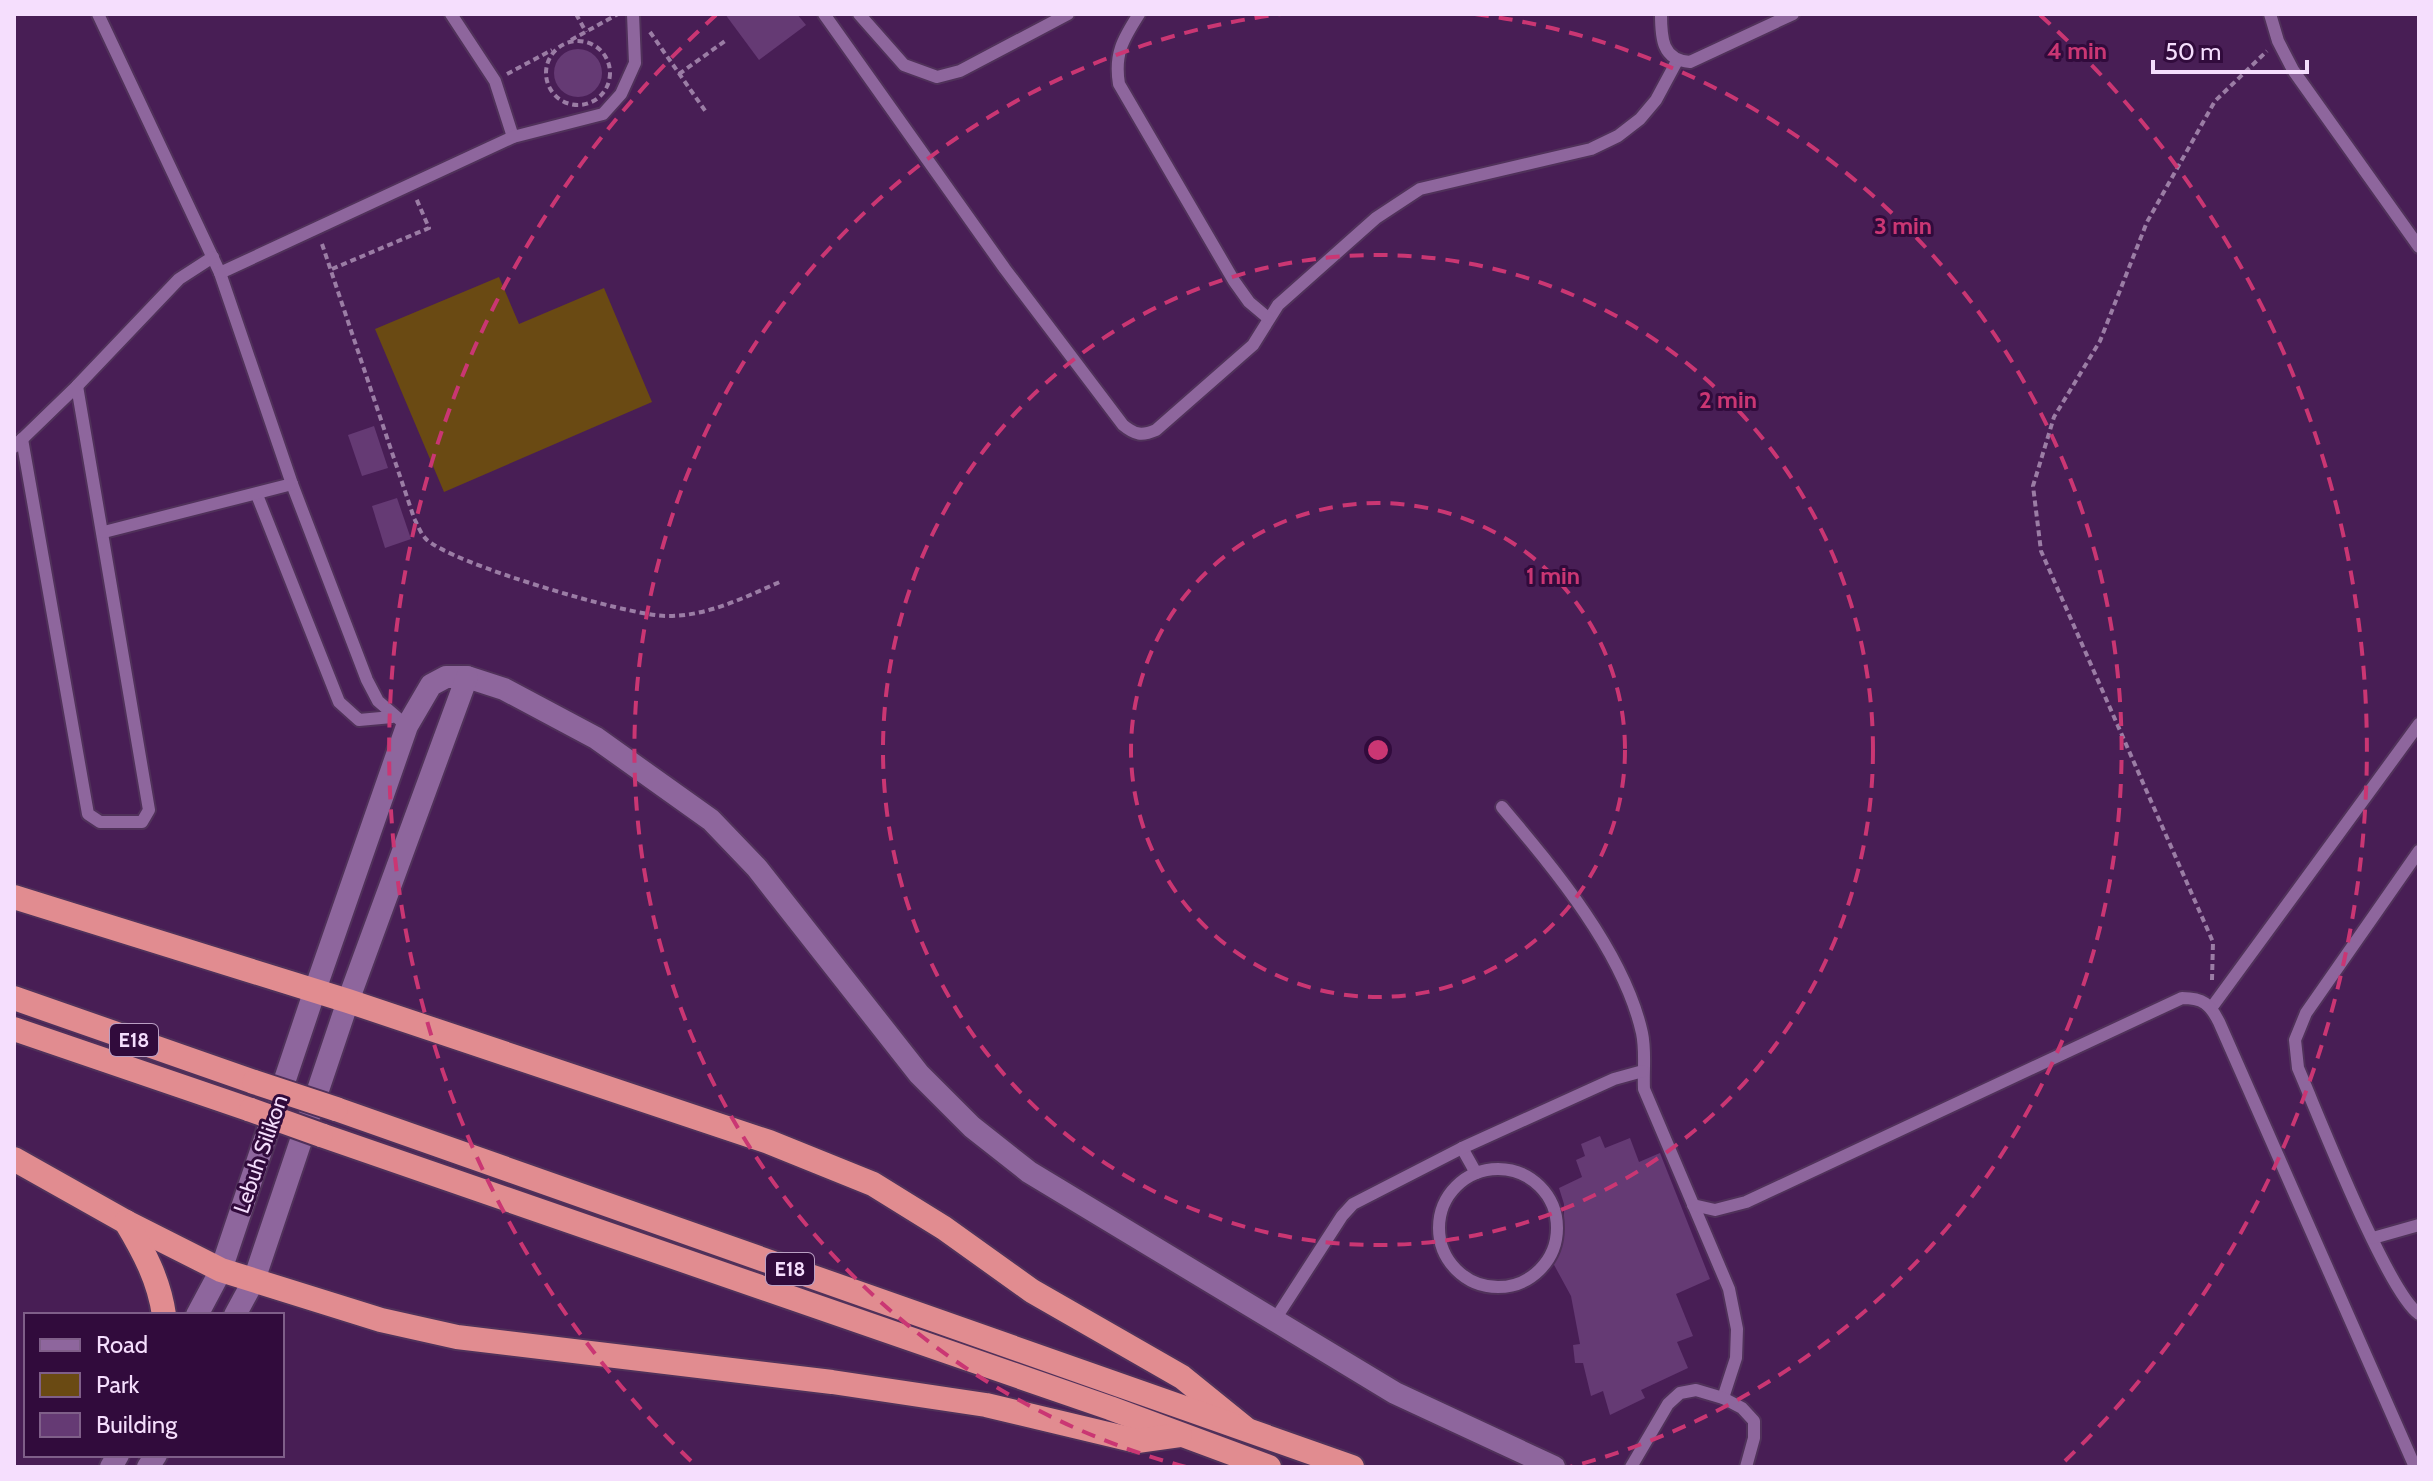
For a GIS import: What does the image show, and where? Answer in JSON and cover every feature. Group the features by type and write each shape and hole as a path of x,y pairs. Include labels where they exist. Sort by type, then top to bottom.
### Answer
{"highway":[{"path":"14,897 348,1001 769,1142 873,1184 944,1228 1032,1291 1182,1377 1245,1428"},
{"name":"E18","path":"14,998 1352,1467"},
{"name":"E18","path":"14,1029 1269,1467"},
{"path":"14,1159 126,1222 221,1270 381,1320 457,1337 832,1382 986,1405 1137,1441 1180,1435"},
{"path":"126,1222 146,1255 161,1294 164,1313"}],"street":[{"name":"Lebuh Silikon","path":"198,1313 221,1270 315,990 400,722 431,685 446,677 467,677 348,1001 254,1280 236,1313"},
{"path":"467,677 504,689 596,738 711,820 757,868 919,1074 972,1127 1029,1172 1085,1209 1395,1393 1554,1467"}],"lane":[{"path":"98,14 220,273 292,484 367,680 400,722"},
{"path":"451,14 495,81 513,137"},
{"path":"220,273 513,137 603,114 621,94 635,63 633,14"},
{"path":"824,14 1005,269 1123,425 1133,433 1145,435 1156,430 1253,345 1268,318 1301,283 1365,227 1420,189 1591,149 1618,136 1640,119 1656,100 1677,61"},
{"path":"859,14 904,65 937,77 960,71 1068,14"},
{"path":"1139,14 1120,42 1116,63 1119,84 1234,281 1249,302 1268,318"},
{"path":"1661,14 1662,43 1668,54 1677,61 1690,62 1721,51 1793,14"},
{"path":"2270,14 2278,41 2293,70 2419,247"},
{"path":"77,386 149,810 142,822 100,822 88,814 18,443 179,279 213,257"},
{"path":"104,532 292,484"},
{"path":"257,495 339,702 359,720 400,722"},
{"path":"2212,1007 2419,724"},
{"path":"1502,807 1564,883 1617,969 1635,1011 1645,1056 1644,1089 1729,1289 1737,1329 1736,1358 1723,1398"},
{"path":"2419,851 2306,1013 2295,1040 2298,1068 2373,1238 2407,1306 2419,1314"},
{"path":"1693,1205 1715,1210 1746,1202 2182,998 2199,998 2212,1007 2415,1467"},
{"path":"1274,1321 1342,1216 1353,1204 1462,1148 1614,1079 1643,1071"},
{"path":"1462,1148 1476,1173"},
{"path":"1496,1169 1516,1171 1535,1180 1552,1205 1557,1235 1551,1255 1538,1271 1521,1282 1501,1287 1480,1284 1462,1275 1448,1260 1440,1241 1439,1220 1446,1201 1458,1184 1476,1173 1496,1169"},
{"path":"2373,1238 2419,1225"},
{"path":"1631,1467 1668,1404 1680,1393 1696,1390 1742,1408 1754,1421 1754,1438 1746,1467"}],"path":[{"path":"576,14 586,32"},
{"path":"495,81 618,14"},
{"path":"646,26 706,112"},
{"path":"583,40 602,51 610,71 605,91 598,98 589,103 568,104 551,92 545,72 547,61 561,45 583,40"},
{"path":"679,74 725,41"},
{"path":"2212,1007 2213,942 2041,551 2033,486 2054,417 2100,341 2147,222 2215,101 2278,41"},
{"path":"332,269 429,228 411,185"},
{"path":"316,228 414,518 426,539 470,562 628,610 666,616 709,612 782,581"}],"shaded area":[{"path":"14,14 2419,14 2419,1467 14,1467"}],"green space":[{"path":"499,277 519,324 604,288 652,402 444,492 375,329"}],"building":[{"path":"725,14 797,14 806,25 759,60"},
{"path":"578,49 595,56 602,73 595,90 578,97 561,90 554,73 561,56"},
{"path":"374,426 388,468 362,476 348,435"},
{"path":"397,498 411,539 385,548 372,506"},
{"path":"1600,1136 1605,1148 1630,1138 1639,1162 1660,1153 1710,1279 1676,1294 1693,1336 1677,1342 1688,1368 1641,1390 1645,1398 1610,1415 1603,1391 1591,1396 1583,1363 1575,1363 1573,1345 1580,1344 1571,1296 1553,1263 1564,1232 1564,1204 1559,1188 1582,1177 1576,1160 1585,1156 1581,1144"}]}
